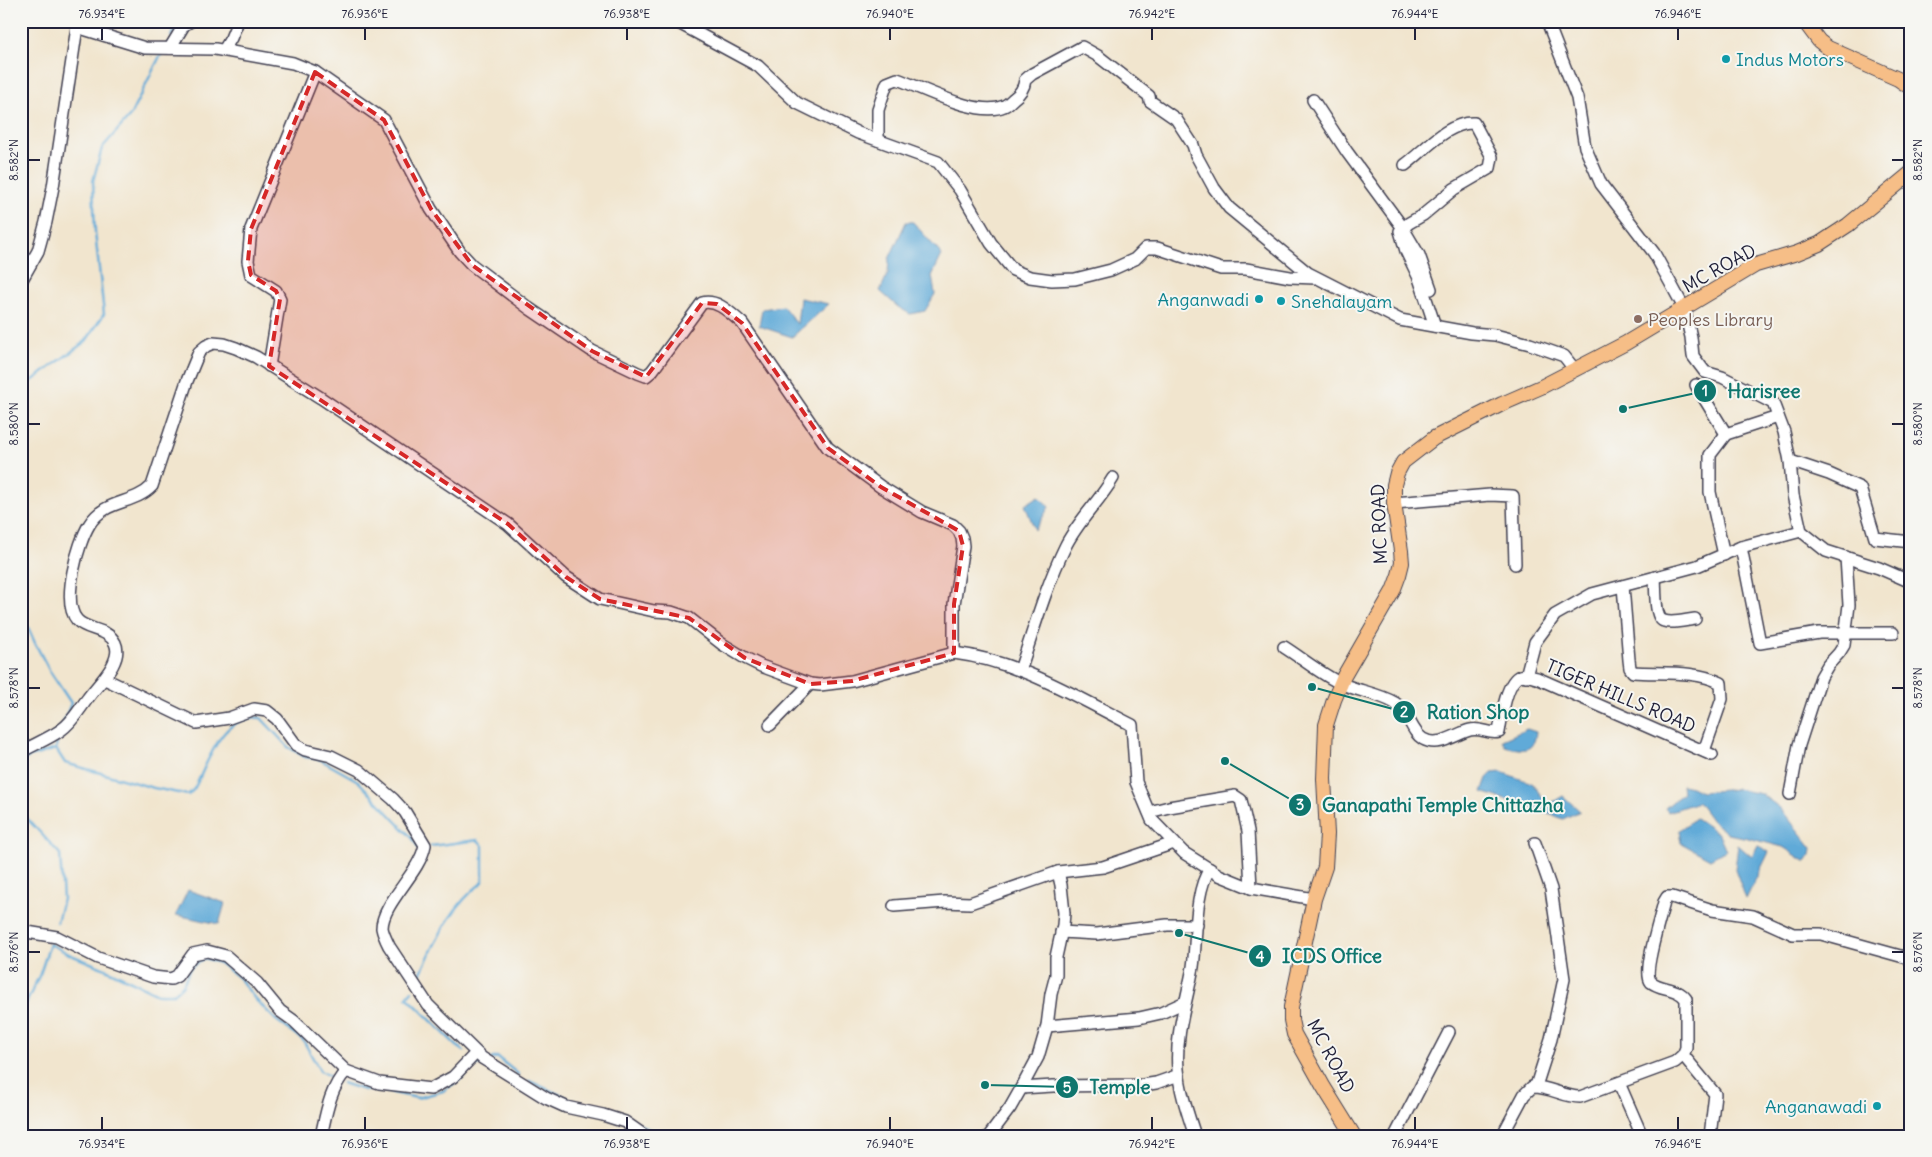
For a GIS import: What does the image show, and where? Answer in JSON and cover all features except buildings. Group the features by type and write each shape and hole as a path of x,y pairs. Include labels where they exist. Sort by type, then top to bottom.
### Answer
{"main road":[{"path":"1804,21 1819,41 1828,48 1898,79 1911,88"},
{"name":"MC ROAD","path":"1354,1136 1294,1034 1291,1006 1314,899 1325,867 1324,779 1326,725 1341,683 1393,591 1399,576 1402,563 1394,503 1394,485 1397,473 1403,462 1434,438 1575,370 1626,343 1756,265 1798,253 1819,244 1848,226 1911,173"}],"street":[{"path":"166,48 184,25 191,21"},
{"path":"224,50 232,38 238,21"},
{"path":"675,21 758,66 797,103 858,133 938,162 960,190 991,243 1013,270 1030,277 1052,280 1075,279 1111,270 1135,259 1146,248 1157,248 1221,269 1246,269 1290,277 1317,278"},
{"path":"1547,21 1577,98 1585,147 1601,184 1654,253 1684,308 1691,337 1692,356 1705,372 1722,377 1773,404 1790,461 1793,495 1801,531 1826,551 1879,568 1911,582"},
{"path":"21,282 38,251 46,222 53,187 77,24 145,48 224,50 292,63 315,72 384,120 431,209 460,252 472,266 530,309 592,351 646,376 652,371 702,303 717,304 742,323 828,448 881,487 922,512 953,525 959,531 962,538 962,546 954,604 954,653"},
{"path":"878,140 878,110 887,83 897,79 956,103 979,109 996,108 1004,106 1018,96 1024,87 1025,80 1032,74 1082,47 1098,56 1149,96 1150,101 1176,119 1193,145 1196,155 1214,188 1229,208 1308,273 1400,320 1495,335 1546,349 1564,356 1575,370"},
{"path":"269,366 280,299 276,291 251,275 248,261 251,228 315,72"},
{"path":"1313,100 1347,152 1403,228 1419,255 1431,289"},
{"path":"1404,165 1448,130 1456,125 1467,123 1474,123 1492,157 1490,168 1454,190 1400,231 1400,236 1419,278 1435,326"},
{"path":"21,752 62,730 105,678 116,655 117,648 109,635 77,620 71,599 75,562 83,536 90,523 100,512 113,504 147,491 152,486 187,381 200,352 206,346 213,343 236,348 269,366 508,524 566,577 581,588 607,601 654,611 671,612 689,618 722,644 761,666 810,684 820,685 852,681 954,653 971,655 1020,670 1132,725 1136,782 1152,820 1184,854 1210,869 1251,888 1314,899"},
{"path":"1696,385 1726,434"},
{"path":"1724,555 1710,492 1710,455 1726,434 1778,417"},
{"path":"1790,461 1829,474 1860,488 1875,538 1911,542"},
{"path":"1020,670 1044,599 1066,546 1113,478"},
{"path":"1394,503 1490,495 1513,496 1515,564"},
{"path":"1526,676 1535,642 1555,615 1592,594 1697,566 1741,547 1801,531"},
{"path":"1741,547 1760,643 1819,633 1893,633"},
{"path":"1790,794 1799,745 1822,677 1828,665 1839,654 1844,645 1849,605 1846,557"},
{"path":"1656,577 1657,614 1660,620 1665,622 1695,619"},
{"name":"TIGER HILLS ROAD","path":"1341,683 1395,703 1404,710 1412,726 1422,739 1433,742 1446,740 1470,730 1478,729 1492,734 1499,732 1504,706 1510,688 1516,679 1526,676 1537,678 1708,753 1722,699 1721,683 1695,676 1633,672 1630,668 1622,586"},
{"path":"1284,647 1341,683"},
{"path":"105,678 196,723 229,718 254,709 267,711 276,719 296,745 305,750 331,756 359,770 393,799 405,812 425,845 424,852 385,916 382,926 388,946 428,1005 479,1056 546,1098 566,1107 625,1122 645,1136"},
{"path":"770,725 810,684"},
{"path":"1149,812 1235,796 1240,800 1248,831 1251,888"},
{"path":"894,906 945,902 970,904 1058,872 1103,867 1174,843"},
{"path":"1535,843 1552,889 1564,980 1552,1039 1536,1086"},
{"path":"1195,1136 1186,1112 1179,1075 1180,1028 1193,966 1202,882 1210,869"},
{"path":"989,1136 1010,1108 1038,1057 1047,1026 1051,994 1056,975 1056,956 1064,913 1058,872"},
{"path":"1502,1136 1524,1095 1532,1087 1536,1086 1564,1096 1580,1097 1675,1062 1683,1055 1691,1039 1686,999 1675,991 1652,983 1649,977 1650,956 1664,902 1669,897 1712,910 1753,916 1793,934 1821,934 1911,960"},
{"path":"1061,932 1073,929 1097,934 1167,925 1197,925"},
{"path":"21,931 57,937 116,966 153,977 171,979 177,976 193,954 208,951 226,956 257,983 280,1011 294,1021 344,1074 380,1083 431,1089 453,1077 479,1056"},
{"path":"1047,1026 1139,1018 1162,1013 1185,1002"},
{"path":"1395,1136 1450,1032"},
{"path":"1683,1055 1715,1094 1710,1136"},
{"path":"321,1136 331,1097 344,1074"},
{"path":"1021,1088 1143,1085 1156,1083 1179,1075"},
{"path":"1619,1083 1642,1136"}],"highlighted area":[{"path":"315,72 384,120 431,209 472,265 592,351 646,377 702,303 717,304 742,323 828,448 881,487 959,531 963,546 954,604 954,653 852,681 810,684 745,658 689,618 600,599 566,577 508,524 269,366 280,299 276,291 251,275 248,261 251,229"}],"water":[{"path":"906,222 913,222 942,255 932,276 935,294 925,311 910,314 898,307 880,291 888,273 889,259"},
{"path":"800,298 829,304 792,337 759,326 762,309 783,306 797,324"},
{"path":"1039,496 1049,507 1035,530 1025,505"},
{"path":"1527,729 1536,732 1533,744 1530,747 1517,749 1505,746 1502,740"},
{"path":"1501,772 1532,783 1548,805 1563,796 1580,811 1563,819 1482,792 1487,778 1492,773"},
{"path":"1682,785 1701,792 1737,789 1761,794 1780,808 1812,848 1811,855 1806,862 1783,847 1728,834 1712,821 1698,802 1668,812 1665,808 1683,793"},
{"path":"1696,818 1719,834 1726,850 1710,859 1681,843 1679,830"},
{"path":"1738,845 1752,857 1758,845 1769,852 1746,899 1735,869"},
{"path":"188,890 225,903 219,924 176,915"}],"waterway":[{"path":"171,36 180,22"},
{"path":"21,389 86,341 104,314 95,232 93,181 102,148 130,116 162,52"},
{"path":"21,612 49,670 71,703 64,721"},
{"path":"57,740 56,749 65,763 154,788 188,795 194,789 211,753 226,731 235,723 247,719 261,718 288,747 305,757 319,759 358,781 413,839 418,848"},
{"path":"21,762 29,757 56,749"},
{"path":"21,812 60,854 63,899 57,922"},
{"path":"417,981 452,914 471,892 483,882 483,846 478,840 431,846"},
{"path":"50,944 158,994 173,994 183,985 190,968 204,958 220,963 240,979 255,999 276,1020 303,1040 320,1071 335,1079"},
{"path":"21,1014 40,974 50,944"},
{"path":"412,991 407,997 464,1051"},
{"path":"491,1059 497,1057 518,1074"},
{"path":"342,1083 364,1090 385,1091 417,1098 443,1091 462,1078 469,1069 481,1063"},
{"path":"529,1081 576,1102 621,1113 629,1118"},
{"path":"635,1122 663,1136"}],"place":[{"name":"Indus Motors","path":"1726,59"},
{"name":"Anganwadi","path":"1259,299"},
{"name":"Snehalayam","path":"1281,301"},
{"name":"Peoples Library","path":"1638,319"},
{"name":"Harisree","path":"1623,409"},
{"name":"Ration Shop","path":"1312,687"},
{"name":"Ganapathi Temple Chittazha","path":"1225,761"},
{"name":"ICDS Office","path":"1179,933"},
{"name":"Temple","path":"985,1085"},
{"name":"Anganawadi","path":"1877,1106"}]}
